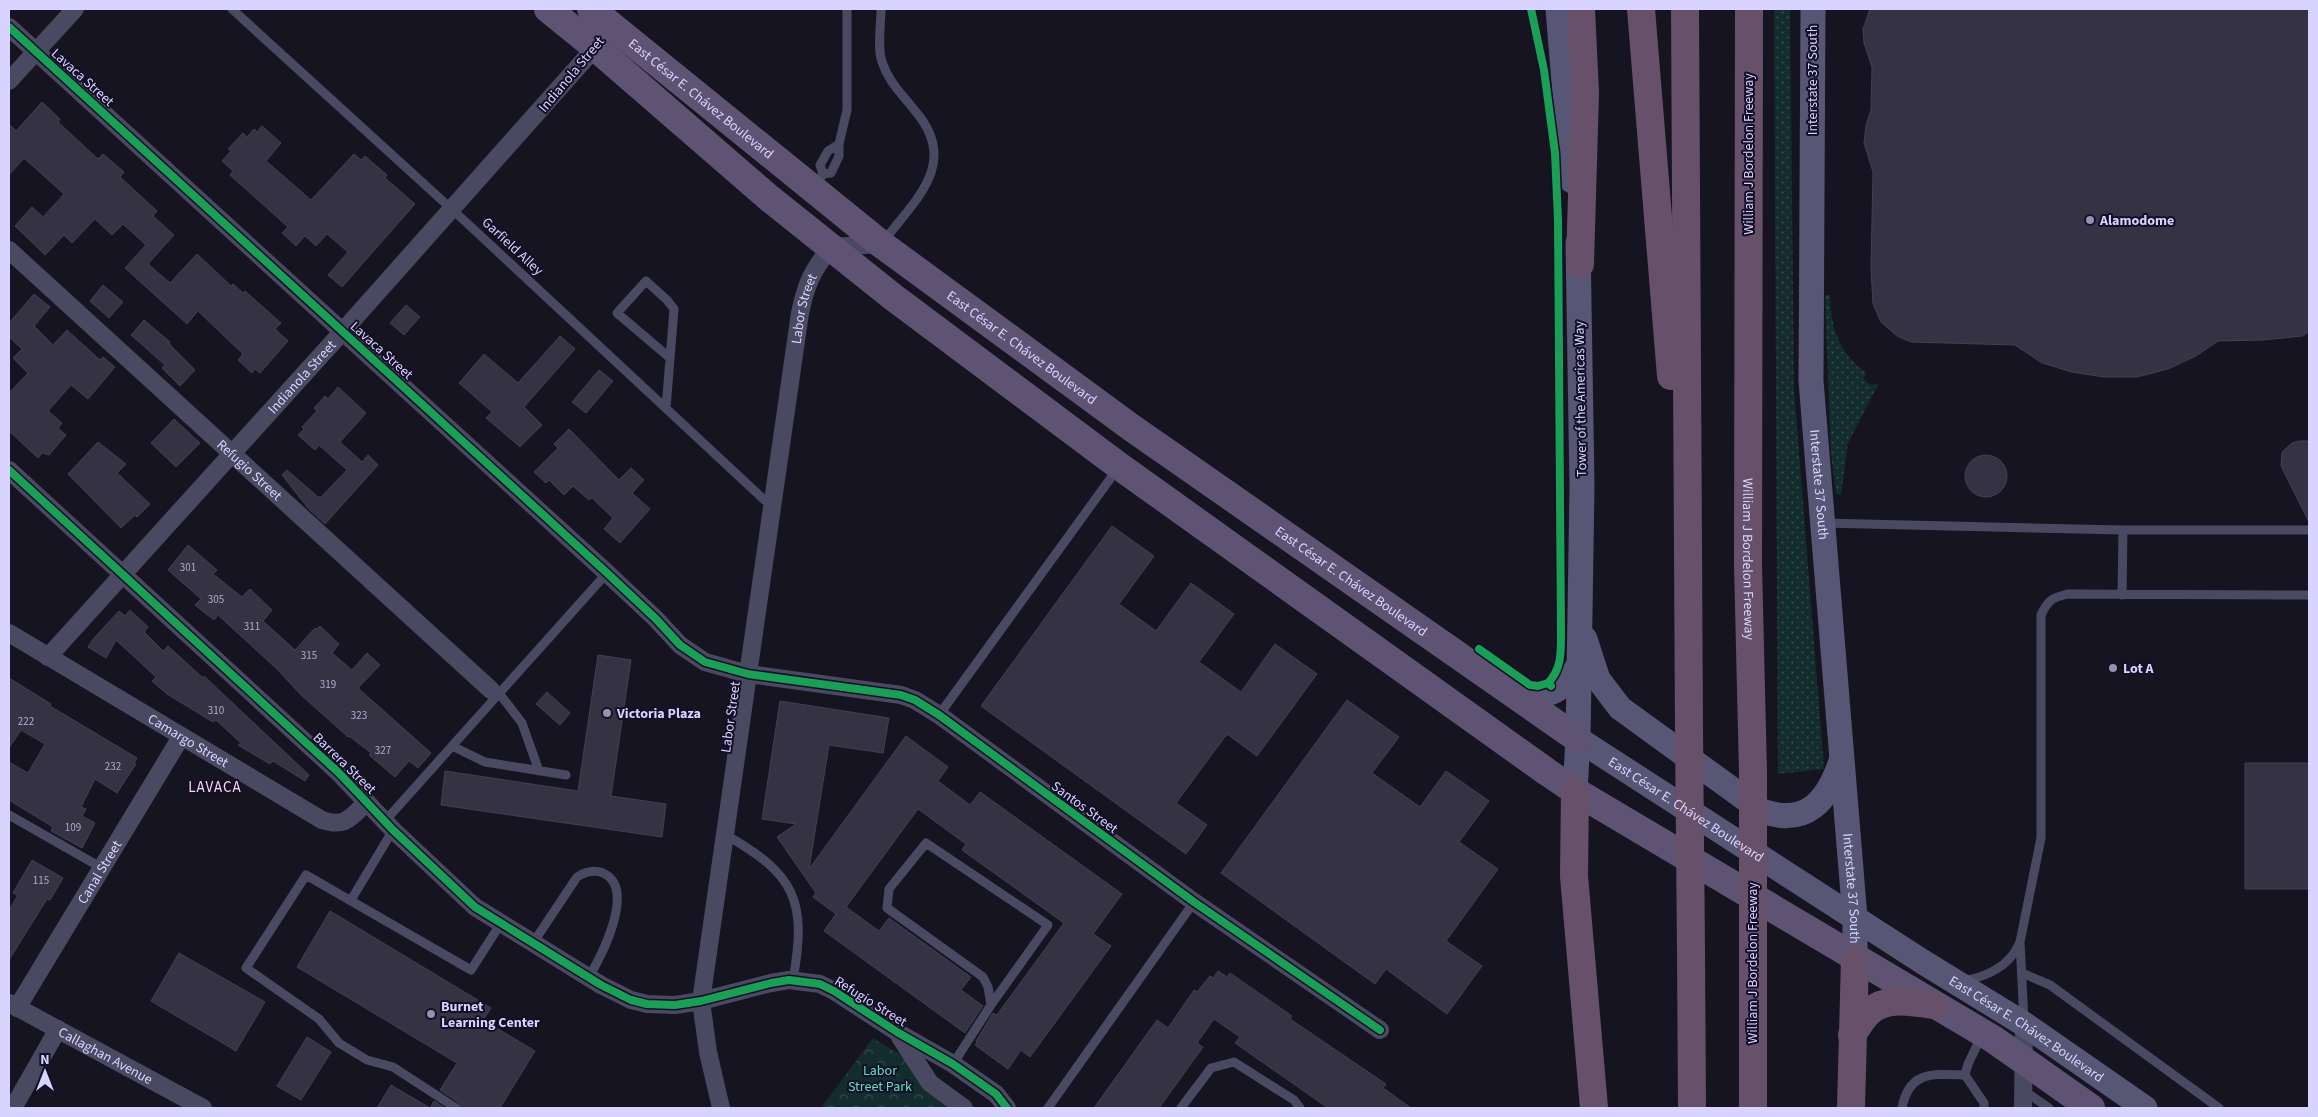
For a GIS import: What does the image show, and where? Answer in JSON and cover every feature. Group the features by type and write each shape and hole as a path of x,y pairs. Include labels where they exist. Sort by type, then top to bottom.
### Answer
{"highway":[{"path":"1580,264 1585,93 1581,9"},
{"path":"1641,9 1688,595"},
{"path":"1685,9 1692,1108"},
{"name":"William J Bordelon Freeway","path":"1749,9 1748,545 1753,772 1753,1108"},
{"path":"1575,791 1574,876 1594,1108"},
{"path":"1850,1108 1855,959"},
{"path":"1852,1035 1868,1013 1879,1006 1903,1001 1934,1006"}],"main road":[{"name":"East César E. Chávez Boulevard","path":"548,9 602,25 818,182 881,244 1132,428 1578,739 1855,918 2024,1024 2145,1108"},
{"name":"Tower of the Americas Way","path":"1558,9 1580,264 1582,486 1578,739 1575,791"},
{"name":"Interstate 37 South","path":"1813,9 1811,381 1855,918 1855,959"},
{"name":"East César E. Chávez Boulevard","path":"602,25 769,198 893,297 1119,466 1575,791 1983,1034 2024,1060 2091,1108"},
{"path":"1579,623 1598,679 1620,708 1762,811 1774,815 1796,816 1818,804 1832,786 1842,759"},
{"path":"1433,690 1458,656"},
{"path":"1515,695 1542,696 1556,692 1568,682 1578,666"}],"street":[{"path":"9,81 75,9"},
{"name":"Indianola Street","path":"48,657 452,209 602,25"},
{"name":"Lavaca Street","path":"9,27 607,573 656,619 680,645 705,662 748,674"},
{"path":"831,247 881,244"},
{"name":"Labor Street","path":"721,1108 708,1052 702,1001 772,507 806,286 819,262 831,247"},
{"name":"Refugio Street","path":"9,250 232,455 496,693"},
{"name":"Barrera Street","path":"9,470 332,766 389,826 463,897 501,923 616,994 648,1004 675,1005 702,1001"},
{"name":"Camargo Street","path":"9,633 322,820 336,823 344,822 367,802"},
{"name":"Santos Street","path":"748,674 883,691 915,700 939,715 1194,902 1380,1030"},
{"name":"Canal Street","path":"13,1006 102,868 182,737"},
{"name":"Refugio Street","path":"702,1001 770,983 793,980 820,984 953,1064 996,1094 1007,1108"},
{"name":"Callaghan Avenue","path":"13,1006 203,1108"},
{"path":"2024,1024 2024,1108"},
{"path":"13,1108 58,1029"},
{"name":"Refugio Street","path":"897,1032 930,1083 964,1108"}],"lane":[{"name":"Garfield Alley","path":"232,9 452,209 772,507"},
{"path":"818,182 831,173 839,156 838,144 843,132 847,110 847,9"},
{"path":"881,9 881,60 896,90 917,112 930,130 935,147 933,169 922,192 881,244"},
{"path":"666,408 674,309 646,281 617,313 670,358"},
{"path":"939,715 1119,466"},
{"path":"1823,523 2123,530 2309,530"},
{"path":"2122,595 2123,530"},
{"path":"351,900 389,826 496,693 607,573"},
{"path":"1956,982 1982,977 1997,969 2015,954 2020,942 2041,838 2041,615 2046,603 2052,597 2067,594 2309,595"},
{"path":"496,693 522,723 539,771"},
{"path":"452,746 485,762 566,774"},
{"path":"9,815 102,868"},
{"path":"726,835 751,850 780,874 795,900 799,927 793,980"},
{"path":"953,1064 991,1004 1048,925 926,842 889,889 887,908 983,977 988,987 991,1004"},
{"path":"533,943 577,877 587,872 596,871 606,875 613,883 616,894 612,931 605,949 588,978"},
{"path":"456,1108 393,1067 367,1060 339,1043 318,1019 246,968 306,875 472,970 501,923"},
{"path":"1048,1108 1194,902"},
{"path":"2020,942 2024,1024"},
{"path":"2022,973 2050,985 2219,1108"},
{"path":"1983,1034 1968,1064 1965,1075 1984,1103 1984,1108"},
{"path":"1181,1108 1211,1068 1234,1062 1294,1100 1300,1108"},
{"path":"1902,1108 1904,1095 1915,1082 1928,1074 1965,1075"},
{"path":"2023,1090 2049,1108"}],"green space":[{"path":"1774,9 1790,9 1794,389 1824,769 1778,774"},
{"path":"1825,295 1830,295 1834,329 1845,352 1856,365 1866,372 1864,379 1866,381 1871,384 1879,383 1848,443 1841,495 1836,494 1831,454"},
{"name":"Labor Street Park","path":"873,1038 904,1057 954,1108 821,1108"}],"building":[{"name":"Alamodome","path":"1870,9 2309,9 2309,331 2303,336 2263,340 2218,341 2196,356 2168,369 2137,377 2104,377 2072,372 2042,363 2015,345 1911,342 1897,336 1881,322 1873,304 1871,268 1873,172 1864,143 1866,125 1871,110 1872,67 1864,43 1863,29"},
{"path":"42,102 60,119 58,122 98,159 103,154 124,172 120,177 157,211 153,216 174,235 148,264 170,283 197,254 231,286 233,284 243,293 245,291 281,323 275,329 288,341 260,373 255,369 252,373 238,360 243,354 198,311 187,324 125,268 146,245 123,224 112,235 95,219 72,243 64,235 45,255 15,226 32,207 43,217 64,194 24,158 9,175 9,124 16,131"},
{"path":"262,126 281,143 266,161 311,200 354,154 361,160 365,156 387,175 385,178 415,204 342,287 328,275 348,252 327,234 316,246 305,236 296,246 282,233 288,227 230,175 233,171 222,161 231,151 228,149 243,133 247,137 254,129 257,132"},
{"path":"103,285 123,302 109,318 90,301"},
{"path":"34,294 50,307 34,326 53,345 67,330 100,360 103,357 115,367 88,399 71,385 48,411 62,423 58,428 66,435 49,455 42,453 38,458 9,431 9,393 28,373 13,358 22,349 9,337 9,323"},
{"path":"406,305 420,317 404,335 390,323"},
{"path":"144,320 170,342 172,347 195,370 180,386 162,368 165,365 131,335"},
{"path":"560,336 575,349 524,407 542,425 520,447 486,418 492,412 459,383 484,354 518,383"},
{"path":"599,370 613,381 586,413 572,402"},
{"path":"338,387 366,413 340,442 362,462 368,455 378,465 325,524 308,508 282,475 287,470 318,497 321,497 347,470 319,445 315,450 298,435 304,429 302,427 317,411 314,408 325,396 328,399"},
{"path":"174,419 200,443 176,467 151,443"},
{"path":"569,429 619,480 631,468 644,480 632,493 650,509 620,543 604,529 613,518 592,498 589,500 573,486 564,495 549,480 546,483 534,472 558,448 554,444"},
{"path":"2309,441 2309,522 2281,466 2282,452 2292,443"},
{"path":"98,442 126,464 117,473 150,504 137,517 135,515 121,528 68,474"},
{"path":"1990,455 1998,458 2004,464 2007,476 2004,488 1998,494 1982,497 1974,494 1968,488 1965,472 1968,464 1974,458"},
{"path":"1112,526 1154,556 1119,604 1156,631 1191,583 1234,614 1199,662 1241,692 1275,644 1317,674 1257,756 1227,734 1176,803 1207,825 1186,854 981,706"},
{"path":"188,545 217,570 213,574 242,597 250,589 272,610 263,621 295,650 315,628 317,629 320,626 339,644 332,653 352,670 367,653 380,665 358,688 431,753 418,768 409,761 395,777 369,755 371,753 348,737 300,694 278,670 218,615 214,620 195,605 201,599 168,570"},
{"path":"130,610 148,627 144,632 163,651 168,646 203,678 204,676 309,775 305,781 273,761 270,764 238,745 241,743 216,720 213,722 167,694 152,681 156,677 116,640 106,658 88,647 119,611 125,616"},
{"name":"Victoria Plaza","path":"598,655 631,660 611,796 666,804 662,837 441,805 445,771 578,791"},
{"path":"9,678 51,704 50,706 137,758 134,763 136,764 117,793 95,779 81,807 86,809 82,816 95,823 82,848 51,831 53,827 9,800 9,762 28,773 45,744 21,730 9,748"},
{"path":"547,692 570,713 560,725 536,704"},
{"path":"1347,700 1399,737 1372,773 1420,807 1446,771 1489,801 1459,842 1498,869 1446,941 1482,966 1447,1014 1386,969 1375,984 1221,873"},
{"path":"780,701 889,718 883,753 829,745 809,869 906,736 948,767 938,781 970,805 980,792 1122,894 1093,934 1111,946 1030,1057 1021,1050 1008,1069 975,1045 993,1013 997,1015 1064,923 962,850 966,844 918,809 846,907 879,931 889,918 971,977 961,990 983,1006 965,1033 824,931 836,914 813,897 816,893 777,837 796,824 762,819"},
{"path":"2245,763 2309,763 2309,889 2245,889"},
{"path":"32,860 63,878 50,900 47,899 9,960 9,910 18,895 13,893"},
{"name":"Burnet Learning Center","path":"330,911 491,1008 483,1020 535,1051 500,1108 462,1108 459,1103 440,1090 457,1063 297,967"},
{"path":"179,953 265,1002 236,1051 151,1001"},
{"path":"1218,971 1227,977 1230,973 1292,1016 1290,1019 1386,1084 1383,1088 1411,1108 1328,1108 1235,1043 1240,1037 1214,1019 1197,1043 1203,1047 1159,1108 1094,1108 1157,1020 1168,1028 1194,990 1197,992 1210,976 1213,978"},
{"path":"307,1037 331,1052 301,1100 277,1086"},
{"path":"391,1085 430,1108 377,1108"},
{"path":"434,1101 445,1108 430,1108"}],"cycle path":[{"path":"1531,9 1544,70 1555,153 1558,220 1561,643 1558,667 1548,683 1551,686"},
{"path":"9,27 607,573 656,619 680,645 705,662 748,674 901,695 915,700 939,715 1194,902 1380,1030"},
{"path":"9,470 339,773 393,830 475,907 601,985 631,1000 647,1004 675,1005 701,1001 789,980 820,984 953,1064 996,1094 1007,1108"},
{"path":"1479,649 1530,685 1538,686 1548,683"}],"place":[{"name":"Alamodome","path":"2090,220"},
{"name":"Lot A","path":"2113,668"},
{"name":"Victoria Plaza","path":"607,713"},
{"name":"Burnet Learning Center","path":"431,1014"}],"district":[{"name":"LAVACA","path":"215,787"}]}
